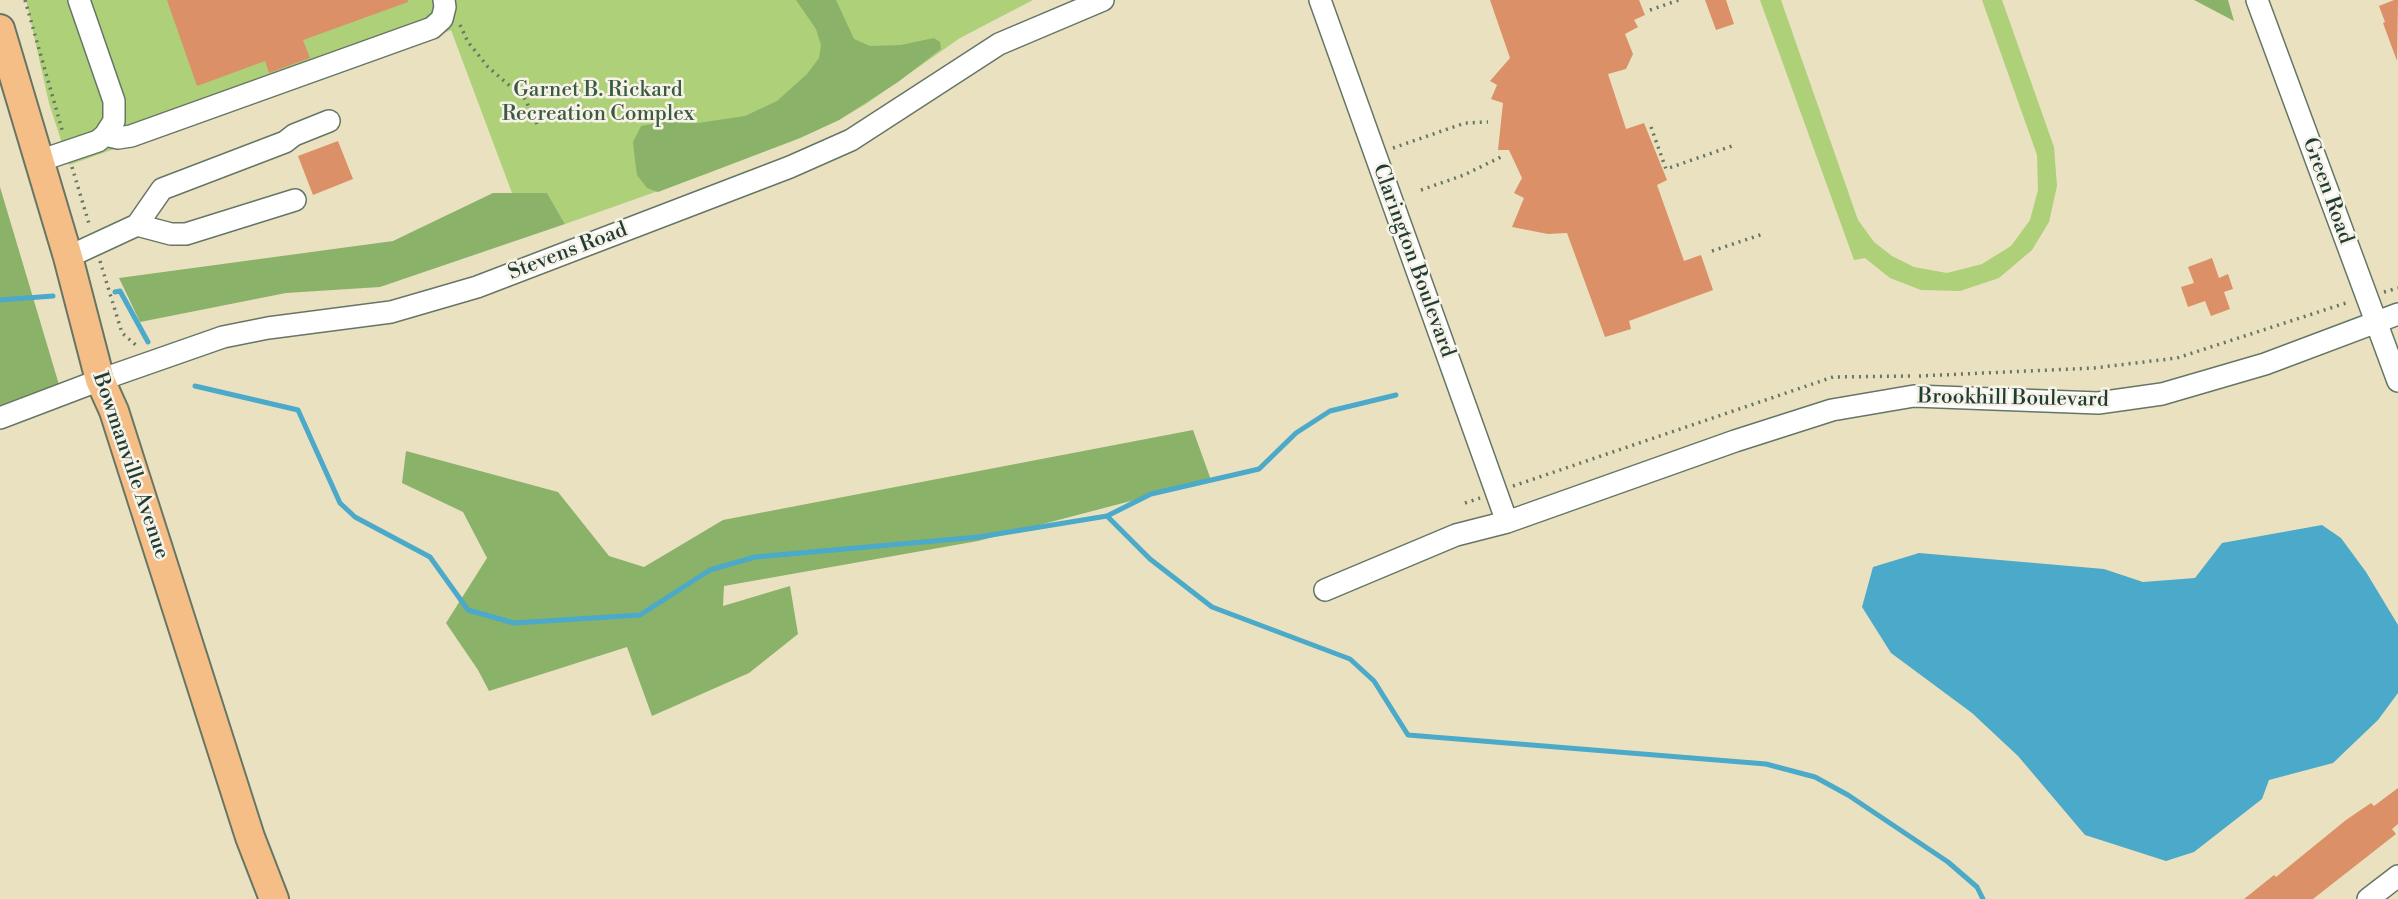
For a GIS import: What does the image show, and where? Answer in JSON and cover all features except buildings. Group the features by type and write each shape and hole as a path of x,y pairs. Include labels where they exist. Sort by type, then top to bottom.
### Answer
{"main road":[{"name":"Bowmanville Avenue","path":"0,29 68,257 100,380 114,411 250,837 274,899"}],"street":[{"path":"39,161 90,145 105,135 114,121 115,108 79,0"},
{"name":"Stevens Road","path":"0,418 223,338 268,328 391,312 477,287 790,167 851,140 999,44 1103,0"},
{"name":"Clarington Boulevard","path":"1320,0 1507,523"},
{"name":"Green Road","path":"2258,0 2398,381"},
{"path":"105,135 118,138 131,136 432,28 442,19 445,4"},
{"path":"68,257 137,225 162,189 285,142 294,135 329,121"},
{"path":"137,225 171,234 186,234 295,200"},
{"name":"Brookhill Boulevard","path":"1325,590 1456,535 1507,523 1735,441 1832,410 1914,396 2098,403 2162,394 2265,364 2398,314"},
{"path":"2368,899 2398,876"}],"path":[{"path":"25,0 64,138"},
{"path":"1650,10 1679,0"},
{"path":"445,4 476,54 525,99 537,124"},
{"path":"1375,155 1465,123 1488,122"},
{"path":"1651,127 1666,169 1731,146"},
{"path":"1421,190 1464,175 1501,157"},
{"path":"72,167 93,237"},
{"path":"1712,251 1763,234"},
{"path":"100,259 122,333 137,346"}],"green space":[{"name":"Garnet B. Rickard Recreation Complex","path":"26,0 1033,0 960,38 839,120 706,174 565,224 547,193 512,193 451,30 69,165 49,103"},
{"path":"796,0 836,0 854,39 870,46 901,45 934,38 940,42 941,49 898,82 839,120 800,138 658,192 647,188 637,175 633,142 641,126 664,122 698,123 745,116 777,101 807,74 819,58 821,45 816,29"},
{"path":"1760,0 1781,0 1858,220 1874,242 1892,256 1914,267 1947,273 1982,264 2011,246 2030,220 2038,190 2037,155 1982,0 2002,0 2054,147 2057,186 2049,222 2032,250 1999,278 1960,291 1921,290 1890,278 1865,258 1854,260"},
{"path":"2194,0 2228,0 2234,21"},
{"path":"0,187 60,388 0,410"},
{"path":"493,193 547,193 565,224 380,287 286,293 140,322 119,278 393,241"},
{"path":"1193,430 1211,480 978,541 724,586 723,606 790,586 798,634 749,673 652,716 627,647 489,691 446,623 487,558 463,512 402,483 406,451 558,492 609,556 644,567 723,520"}],"water":[{"path":"2322,525 2341,538 2366,572 2398,625 2398,693 2378,720 2333,763 2269,780 2262,799 2194,852 2166,861 2085,835 2018,756 1972,713 1891,653 1862,607 1873,567 1919,553 2104,569 2143,582 2195,578 2222,543"}],"waterway":[{"path":"115,292 120,291 148,342"},
{"path":"0,300 53,296"},
{"path":"195,386 298,410 340,503 355,517 430,557 468,610 514,623 640,615 710,570 755,557 979,537 1107,516 1151,494 1259,469 1296,433 1330,411 1396,395"},
{"path":"1107,516 1150,559 1212,607 1350,659 1374,681 1408,735 1766,764 1815,777 1848,795 1948,862 1977,887 1983,899"}]}
